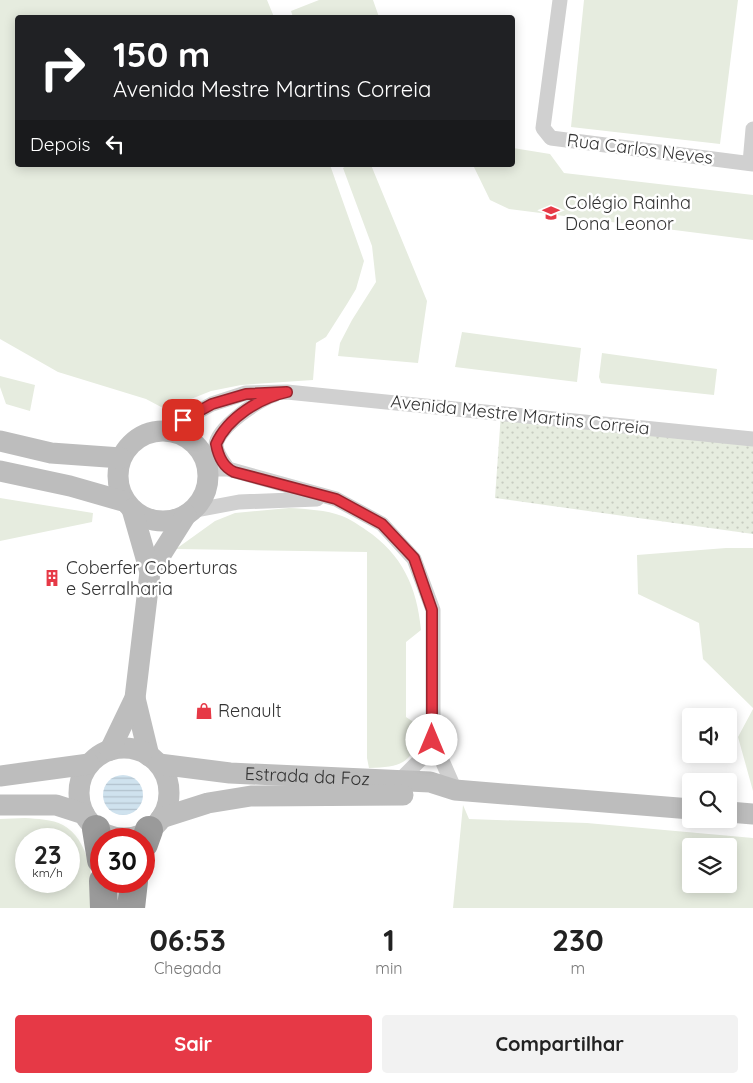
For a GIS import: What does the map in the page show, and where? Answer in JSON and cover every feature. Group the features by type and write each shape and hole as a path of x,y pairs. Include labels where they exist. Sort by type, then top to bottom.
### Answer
{"highway":[{"path":"90,821 92,828"},
{"path":"103,893 104,908"},
{"path":"132,908 133,893"}],"main road":[{"path":"110,750 135,698 150,572 129,506 117,480 121,458 132,442 142,435 165,430 180,433 193,442 218,469 205,492 188,513 150,572"},
{"path":"0,441 51,453 121,458"},
{"path":"0,471 70,486 129,506 144,517 158,521 173,520 188,513"},
{"path":"135,698 154,760 166,777 169,791 167,805 153,828"},
{"path":"90,821 80,801 79,788 82,776 89,764 110,750 130,749 154,760"},
{"name":"Estrada da Foz","path":"154,760 230,773 430,782 454,790 682,808"},
{"path":"0,776 89,764"},
{"name":"Estrada da Foz","path":"155,829 208,803 250,796 430,795 454,790"},
{"path":"0,806 56,805 90,821 99,828"},
{"path":"737,813 753,814"}],"street":[{"name":"Rua Carlos Neves","path":"560,0 544,128 551,138 751,163"},
{"path":"751,163 753,129"},
{"name":"Avenida Mestre Martins Correia","path":"218,469 216,444 221,433 256,403 271,395 287,392"},
{"name":"Avenida Mestre Martins Correia","path":"165,430 212,404 246,394 287,392 753,439"},
{"path":"218,469 336,499 382,524 414,558 432,610 432,740 454,790"},
{"path":"188,513 239,502 336,499"},
{"path":"399,781 420,760 432,740"}],"shaded area":[{"path":"0,0 267,0 273,15 15,15 15,167 331,167 364,261 356,289 326,337 316,343 313,380 241,385 211,391 176,407 163,408 146,399 58,372 0,339"},
{"path":"319,0 373,0 378,15 292,15 291,11"},
{"path":"584,0 738,0 720,144 571,127"},
{"path":"515,148 550,154 564,173 753,195 753,240 509,209 490,200 474,167 515,167"},
{"path":"372,167 427,301 418,363 338,356 340,343 376,282 372,246 343,168"},
{"path":"462,332 581,348 577,382 455,367"},
{"path":"602,353 717,369 714,395 601,383 599,377"},
{"path":"0,376 35,385 30,411 6,404 0,387"},
{"path":"501,413 753,437 753,534 495,498"},
{"path":"0,498 93,513 92,522 0,541"},
{"path":"289,508 330,512 345,517 379,539 406,573 416,600 421,630 406,642 406,717 421,727 411,755 399,764 369,768 367,758 367,552 176,549 215,521 235,513"},
{"path":"726,548 753,548 753,708 703,659 699,623 638,594 637,555"},
{"path":"753,709 753,791 738,737"},
{"path":"463,805 469,819 587,823 753,838 753,908 453,908"},
{"path":"25,818 49,820 68,828 15,828 15,893 80,893 80,842 90,870 90,893 93,893 94,908 0,908 0,819"}],"water":[{"path":"119,775 127,775 134,778 140,784 143,795 140,806 134,812 127,815 119,815 112,812 106,806 103,799 103,791 106,784 112,778"}],"place":[{"name":"Colégio Rainha Dona Leonor","path":"551,213"},
{"name":"Coberfer Coberturas e Serralharia","path":"52,578"},
{"name":"Renault","path":"204,711"}],"route":[{"path":"183,420 212,404 246,394 287,392 271,395 256,403 227,426 216,444 217,452 228,469 234,472 336,499 382,524 414,558 432,610 432,740"}]}
